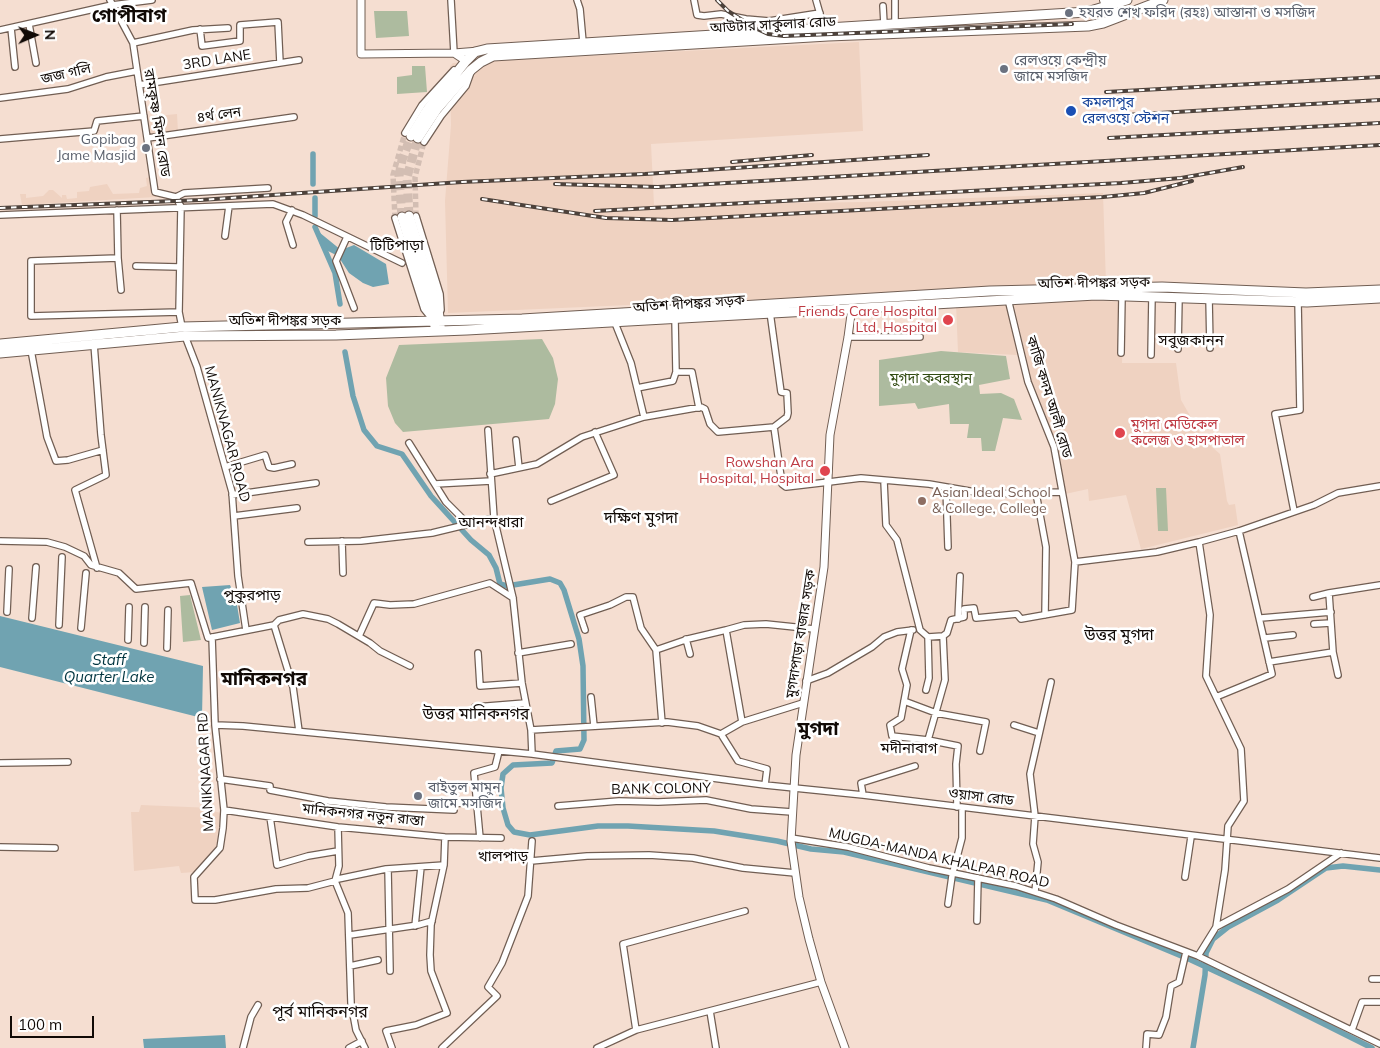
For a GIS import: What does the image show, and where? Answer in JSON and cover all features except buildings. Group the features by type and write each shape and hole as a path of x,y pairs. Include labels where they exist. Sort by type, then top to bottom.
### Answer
{"main road":[{"name":"আউটার সার্কুলার রোড","path":"1126,0 1074,12 479,50 466,60 427,110 415,137 472,70 484,59 499,56 828,36 1088,26 1163,0"},
{"path":"1108,3 1114,18"},
{"path":"466,60 472,70"},
{"path":"406,217 438,331"},
{"name":"অতিশ দীপঙ্কর সড়ক","path":"0,352 94,344 183,331 336,335 438,331 467,325 1162,287 1306,293 1380,290"},
{"name":"অতিশ দীপঙ্কর সড়ক","path":"0,344 183,331 436,320 467,325 615,323 663,315 675,319 1008,295 1152,296 1298,301 1380,298"}],"street":[{"path":"0,30 82,12 111,2 152,0"},
{"path":"361,0 361,54 454,53 479,50"},
{"path":"451,0 454,53"},
{"path":"577,0 580,8 583,42"},
{"path":"694,0 697,15 704,16 721,14 746,19 768,20 820,13"},
{"path":"816,0 824,28"},
{"path":"895,0 895,24"},
{"name":"রামকৃষ্ণ মিশন রোড","path":"111,2 133,43 155,192 176,196"},
{"path":"883,6 884,24"},
{"path":"200,29 202,46 240,41 240,25 278,22 280,63"},
{"path":"29,24 36,63"},
{"path":"11,28 15,67"},
{"path":"133,43 200,29 228,28"},
{"path":"454,53 466,60"},
{"name":"3RD LANE","path":"139,85 299,60"},
{"name":"জজ গলি","path":"0,98 68,89 106,77 137,71"},
{"path":"0,139 94,131 97,121 144,116"},
{"name":"৪র্থ লেন","path":"148,138 294,117"},
{"path":"183,331 179,312 181,208 176,196 184,193 268,188"},
{"path":"0,215 273,204 292,210 402,263"},
{"path":"225,236 229,206"},
{"path":"117,210 121,290"},
{"path":"292,210 286,222 293,245"},
{"path":"406,217 424,309 436,320"},
{"path":"347,237 336,261 354,308"},
{"path":"118,258 31,261 31,316 179,312"},
{"path":"136,266 179,267"},
{"name":"কাজি কদম আলী রোড","path":"1008,295 1028,382 1054,447 1075,562 1072,610 1045,615"},
{"path":"1122,296 1122,353"},
{"path":"1151,355 1152,296"},
{"path":"1178,349 1179,297"},
{"path":"1209,298 1210,348"},
{"path":"1294,511 1275,414 1300,410 1298,301"},
{"name":"মুগদাপাড়া বাজার সড়ক","path":"845,1048 821,982 795,873 791,839 803,702 824,567 830,435 852,307"},
{"path":"435,484 491,477 546,460 570,443 595,432 644,417 699,408 706,409 710,424 718,432 774,427 787,417 788,413 787,393 781,392 770,312"},
{"path":"637,388 673,381 676,372 675,319"},
{"path":"615,323 631,363 644,417"},
{"name":"MANIKNAGAR ROAD","path":"183,331 197,367 232,495 238,576 246,630"},
{"path":"848,337 920,338"},
{"path":"94,344 106,476 75,490 97,568"},
{"path":"31,350 47,437 56,461 68,460 103,450"},
{"path":"676,372 692,372 699,408"},
{"path":"774,427 782,484 786,486 860,478 946,487 987,494 1062,492"},
{"path":"215,725 299,731 532,754 531,730 522,683 512,595 494,518 488,430"},
{"path":"551,501 614,475 595,432"},
{"path":"516,440 519,468"},
{"path":"409,443 446,502 465,524"},
{"path":"225,467 265,455 270,467 274,468 292,464"},
{"path":"884,481 886,525 897,540 920,630 928,637 943,636 947,633 951,620 964,617 964,609 974,608 976,618 1017,614 1021,619 1045,615 1046,547 1036,493"},
{"path":"232,495 316,482"},
{"path":"1075,562 1157,552 1199,542 1240,531 1338,492 1380,486"},
{"path":"946,487 948,547"},
{"path":"234,516 298,508"},
{"path":"308,542 342,541 446,530 494,518"},
{"path":"1216,697 1272,674 1240,531"},
{"path":"0,541 47,542 65,547 84,556 91,565 97,568 119,573 136,589 191,583 195,590 206,636 212,637 274,625 279,620 303,614 328,619 359,636 380,651 410,666"},
{"path":"342,541 343,573"},
{"path":"1198,956 1216,927 1225,870 1228,826 1244,800 1241,749 1206,676 1210,615 1199,542"},
{"path":"59,625 62,557"},
{"path":"32,618 36,567"},
{"path":"7,612 9,569"},
{"path":"82,628 86,573"},
{"path":"958,619 960,576"},
{"path":"359,636 374,602 390,606 414,604 490,583 512,595"},
{"path":"1313,597 1380,585"},
{"path":"1330,593 1332,652 1338,675"},
{"path":"585,630 580,615 626,597 633,597 641,628 656,650 662,723"},
{"path":"128,640 129,607"},
{"path":"144,643 145,607"},
{"path":"167,648 168,610"},
{"path":"1260,618 1331,612"},
{"path":"1314,624 1331,623"},
{"path":"656,650 686,639 740,626 766,624 814,629"},
{"path":"274,625 293,687 299,731"},
{"path":"726,630 742,722"},
{"path":"911,630 902,669 908,685 901,718 890,725 892,736 958,746 956,764 962,838 952,877 948,904"},
{"path":"806,681 835,670 872,647 884,637 897,632 920,630"},
{"path":"1265,638 1293,635"},
{"path":"928,740 944,680 943,636"},
{"name":"MANIKNAGAR RD","path":"212,637 215,725 224,810 220,848 194,877 196,901 236,897 276,889 308,888 337,880"},
{"path":"926,690 929,678 928,637"},
{"path":"686,639 690,654"},
{"path":"518,653 571,644"},
{"path":"1269,662 1332,652"},
{"path":"478,653 480,686 522,683"},
{"path":"1034,892 1038,862 1033,844 1035,816 1030,774 1051,682"},
{"path":"591,696 593,726"},
{"path":"904,701 936,713 986,722 980,751"},
{"path":"721,734 742,722 803,702"},
{"path":"475,707 526,703"},
{"path":"531,730 662,723 698,726 721,734 738,761 766,769 766,785"},
{"path":"1014,725 1039,732"},
{"path":"480,838 474,773 495,767 499,751"},
{"name":"ওয়াসা রোড","path":"532,754 766,785 863,795 1191,837 1380,858"},
{"path":"0,763 68,762"},
{"path":"863,795 860,783 915,766"},
{"path":"220,780 270,786 270,790 328,801 386,807 454,810 454,804 477,801"},
{"name":"BANK COLONY","path":"558,806 582,806 619,801 706,800 751,809 792,812"},
{"name":"মানিকনগর নতুন রাস্তা","path":"224,810 338,827 444,837 500,838"},
{"path":"270,817 277,865 338,851"},
{"path":"338,827 337,880 348,913 351,1002 356,1030 364,1048"},
{"path":"392,1048 386,1031 416,1025 447,1013 431,971 432,921 444,865 444,837"},
{"path":"1184,877 1191,837"},
{"name":"MUGDA-MANDA KHALPAR ROAD","path":"791,839 848,847 952,877 1034,892 1069,903 1116,925 1198,956 1380,1044"},
{"path":"442,1048 497,996 488,987 502,963 528,896 532,841"},
{"path":"0,847 55,848"},
{"path":"1216,927 1288,889 1341,853"},
{"path":"532,861 586,856 649,855 693,858 743,868 795,873"},
{"path":"337,880 388,869 444,865"},
{"path":"416,926 422,867"},
{"path":"388,869 390,971"},
{"path":"977,922 978,882"},
{"path":"636,1030 623,944 744,911"},
{"path":"350,935 416,926 432,921"},
{"path":"1146,1048 1147,1034 1159,1035 1166,1017 1171,985 1179,982 1186,952"},
{"path":"350,966 378,960"},
{"path":"1372,979 1380,979"},
{"path":"597,1048 636,1030 821,982"},
{"path":"1352,1030 1362,1002 1380,1002"},
{"path":"243,1048 251,1017 258,1005"},
{"path":"710,1011 716,1048"},
{"path":"349,1048 362,1041"}],"shaded area":[{"path":"859,42 863,131 651,144 654,205 865,202 1103,193 1106,284 448,313 445,201 451,125 450,66 453,63"},
{"path":"177,114 178,132 150,137 146,117"},
{"path":"150,177 152,193 155,192 156,197 22,205 20,194 26,194 26,198 43,196 49,190 53,190 62,198 62,195 66,195 67,199 77,198 77,192 89,191 90,187 107,184 113,194 139,193 140,188 147,186 146,178"},
{"path":"1081,300 1124,302 1122,363 1176,363 1181,400 1204,440 1220,454 1227,501 1229,505 1235,504 1238,525 1141,549 1126,495 1089,501 1088,489 1065,494 1057,444 1031,379 1014,305"},
{"path":"1006,301 1017,355 958,352 956,304"},
{"path":"141,805 212,808 213,811 221,813 216,846 195,872 181,873 179,866 134,871 131,812 139,812"}],"green space":[{"path":"374,11 407,11 409,36 376,38"},
{"path":"412,66 425,66 427,92 397,94 397,77 412,75"},
{"path":"542,339 553,358 558,379 555,404 549,419 403,432 395,423 388,406 386,378 399,345"},
{"name":"মুগদা কবরস্থান","path":"941,351 1006,356 1010,379 979,385 980,394 1001,393 1014,399 1022,420 1003,418 995,451 982,451 981,438 967,438 969,424 950,424 949,404 918,409 915,403 879,406 879,360"},
{"path":"1156,488 1166,488 1168,531 1158,531"},
{"path":"190,595 201,640 183,642 180,596"}],"water":[{"path":"314,228 341,250 354,245 386,264 389,284 373,287 363,283 349,273 338,256 326,250 320,244"},
{"path":"230,585 236,599 240,623 212,630 202,587"},
{"name":"Staff Quarter Lake","path":"0,616 203,666 202,718 0,667"},
{"path":"225,1035 226,1048 144,1048 143,1039"}],"waterway":[{"path":"313,154 313,184"},
{"path":"315,198 315,216"},
{"path":"315,227 335,273 340,304"},
{"path":"345,352 353,396 364,430 377,446 402,454 431,496 471,540 489,555 496,568 500,584 507,586 550,579 560,583 564,590 579,639 583,666 584,740 580,749 556,751 552,763 513,765 503,774 501,788 503,808 508,825 514,832 530,835 598,826 714,831 777,841 811,849 844,852 1047,900 1191,960 1372,1048"},
{"path":"1193,1048 1205,975 1206,953 1213,939 1228,927 1278,900 1326,868 1343,866 1380,870"}],"tunnel":[{"path":"395,218 393,175 405,133"},
{"path":"402,217 399,176 402,160 411,136"},
{"path":"409,216 407,177 418,138"},
{"path":"416,216 415,177 424,142"}],"railway":[{"path":"717,0 728,11 753,27 768,34 784,36 1072,24"},
{"path":"1106,92 1380,77"},
{"path":"1108,116 1380,100"},
{"path":"1109,138 1380,123"},
{"path":"555,184 658,187 1380,145"},
{"path":"732,162 812,155"},
{"path":"0,208 200,200 462,182 645,174 928,155"},
{"path":"595,211 1121,183 1181,178 1243,167"},
{"path":"482,199 606,218 672,220 1103,197 1144,193 1192,181"}],"place":[{"name":"হযরত শেখ ফরিদ (রহঃ) আস্তানা ও মসজিদ","path":"1069,13"},
{"name":"রেলওয়ে কেন্দ্রীয় জামে মসজিদ","path":"1004,69"},
{"name":"কমলাপুর রেলওয়ে স্টেশন","path":"1071,111"},
{"name":"Gopibag Jame Masjid","path":"146,148"},
{"name":"Friends Care Hospital Ltd, Hospital","path":"948,320"},
{"name":"মুগদা মেডিকেল কলেজ ও হাসপাতাল","path":"1120,433"},
{"name":"Rowshan Ara Hospital, Hospital","path":"825,471"},
{"name":"Asian Ideal School & College, College","path":"922,501"},
{"name":"বাইতুল মামুন জামে মসজিদ","path":"418,796"}],"district":[{"name":"গোপীবাগ","path":"129,16"},
{"name":"টিটিপাড়া","path":"397,245"},
{"name":"সবুজকানন","path":"1191,340"},
{"name":"দক্ষিণ মুগদা","path":"641,518"},
{"name":"আনন্দধারা","path":"491,522"},
{"name":"পুকুরপাড়","path":"252,595"},
{"name":"উত্তর মুগদা","path":"1119,635"},
{"name":"মানিকনগর","path":"264,679"},
{"name":"উত্তর মানিকনগর","path":"476,714"},
{"name":"মুগদা","path":"818,729"},
{"name":"মদীনাবাগ","path":"909,748"},
{"name":"খালপাড়","path":"503,856"},
{"name":"পূর্ব মানিকনগর","path":"320,1012"}]}
